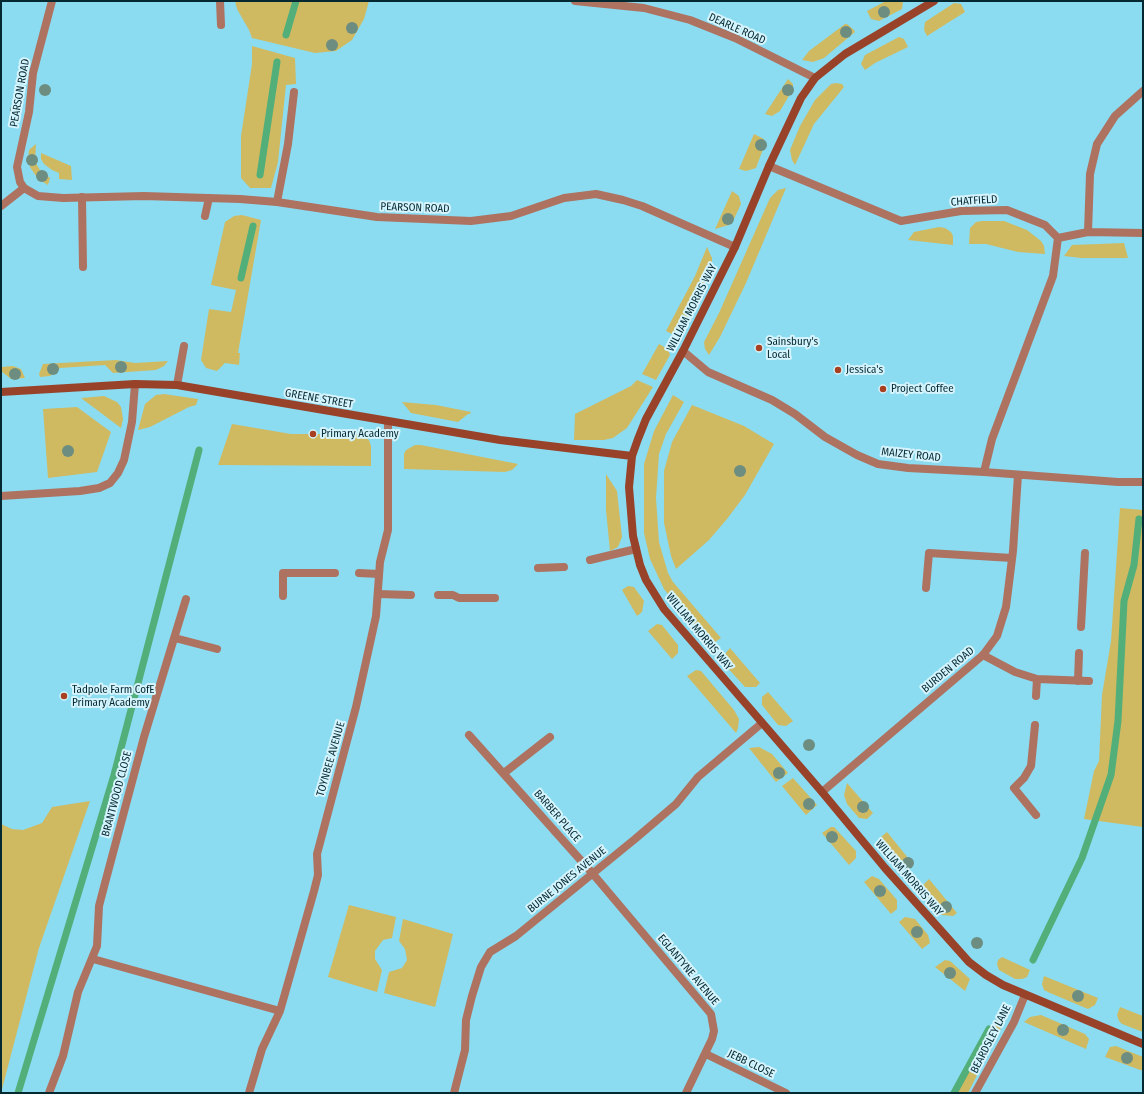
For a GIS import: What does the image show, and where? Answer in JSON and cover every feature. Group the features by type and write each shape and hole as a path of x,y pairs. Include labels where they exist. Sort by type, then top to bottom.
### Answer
{"street":[{"name":"PEARSON ROAD","path":"52,1 32,73 29,112 19,153 18,174 24,188 38,196 63,198 144,196 209,198 277,202 376,217 471,221 511,216 564,198 596,194 642,206 735,247"},
{"path":"220,1 221,25"},
{"name":"DEARLE ROAD","path":"575,1 644,8 690,20 735,38 815,78"},
{"name":"WILLIAM MORRIS WAY","path":"934,1 845,54 815,78 801,98 769,166 735,247 683,351 646,419 632,456 629,487 631,518 636,549 646,580 664,609 822,792 885,868 969,962 986,975 1025,995 1143,1044"},
{"path":"1088,232 1090,174 1097,144 1115,116 1143,91"},
{"path":"277,202 288,144 294,92"},
{"name":"CHATFIELD","path":"769,166 901,221 961,211 1007,210 1045,225 1058,238"},
{"path":"1,206 24,188"},
{"path":"82,197 83,267"},
{"path":"205,216 209,198"},
{"path":"984,472 992,439 1053,276 1058,238 1088,232 1143,233"},
{"path":"178,385 184,346"},
{"name":"MAIZEY ROAD","path":"683,351 708,372 772,400 796,414 825,437 857,455 878,464 908,468 1118,482 1143,482"},
{"path":"1,496 80,491 99,488 110,483 118,473 124,460 132,422 135,384"},
{"name":"GREENE STREET","path":"1,392 135,384 178,385 523,444 632,456"},
{"name":"TOYNBEE AVENUE","path":"250,1093 262,1049 280,1011 316,886 318,875 317,854 356,707 376,616 380,562 388,530 388,422"},
{"name":"BURDEN ROAD","path":"822,792 983,655 997,636 1006,606 1012,558 1018,475"},
{"path":"590,560 636,549"},
{"path":"926,588 928,553 1012,558"},
{"path":"1081,627 1085,553"},
{"path":"538,568 564,567"},
{"path":"283,596 283,572 335,573"},
{"path":"359,573 379,574"},
{"path":"378,594 411,594"},
{"path":"438,594 453,595 459,598 495,598"},
{"name":"BRANTWOOD CLOSE","path":"49,1093 63,1056 78,992 93,959 96,946 99,906 144,736 186,599"},
{"path":"175,638 217,649"},
{"path":"1078,680 1080,653"},
{"path":"983,655 1015,672 1037,678 1089,681"},
{"path":"1036,696 1037,678"},
{"name":"BURNE JONES AVENUE","path":"454,1093 465,1050 466,1020 481,967 490,952 516,936 593,874 676,804 698,777 762,723"},
{"path":"1035,725 1035,742 1031,766 1024,778 1014,788 1036,815"},
{"name":"BARBER PLACE","path":"469,735 593,874"},
{"path":"504,773 550,736"},
{"name":"EGLANTYNE AVENUE","path":"593,874 707,1007 711,1014 714,1031 712,1039 686,1093"},
{"path":"93,959 280,1011"},
{"name":"BEARDSLEY LANE","path":"975,1093 1014,1022 1025,995"},
{"name":"JEBB CLOSE","path":"706,1054 786,1093"}],"shaded area":[{"path":"235,1 369,1 364,19 352,40 336,51 315,53 252,38 237,9"},
{"path":"886,1 903,1 902,9 879,21 871,19 867,11"},
{"path":"954,3 961,4 965,12 927,36 924,30 925,22"},
{"path":"847,24 855,32 824,58 813,62 802,60 809,51"},
{"path":"899,37 904,39 908,47 875,63 865,70 861,64 865,55"},
{"path":"252,46 295,58 296,84 286,85 278,162 271,188 250,188 241,178 241,136 252,64"},
{"path":"788,79 793,84 793,89 780,111 772,116 765,114"},
{"path":"831,84 842,84 844,87 814,124 795,165 792,160 790,150 800,126 815,100"},
{"path":"754,134 764,139 765,144 756,168 746,171 739,169"},
{"path":"36,144 35,162 40,170 50,178 48,185 38,179 30,167 28,159 29,150"},
{"path":"41,153 71,166 72,180 59,179 59,173 44,164 41,159"},
{"path":"786,188 746,283 720,337 709,355 705,349 704,342 719,313 770,198 778,190"},
{"path":"732,191 739,196 741,204 733,221 729,225 715,229"},
{"path":"242,215 261,220 238,353 240,353 239,365 225,363 217,371 206,368 201,360 209,309 231,312 236,290 211,285 225,222 234,216"},
{"path":"1004,221 1027,230 1041,241 1044,246 1045,254 1018,252 986,244 969,244 970,228 976,222"},
{"path":"939,227 945,228 951,232 953,236 953,245 908,240 914,232"},
{"path":"1124,243 1128,258 1081,258 1064,256 1072,245"},
{"path":"707,247 712,258 712,269 681,334 676,336 666,331 695,276"},
{"path":"659,344 668,349 670,355 656,380 642,374"},
{"path":"116,360 135,363 168,361 164,366 156,370 113,373 105,365 60,368 50,376 40,377 39,374 43,364"},
{"path":"13,366 21,369 25,378 11,379 1,371 1,367"},
{"path":"637,380 653,387 627,428 613,438 604,440 574,440 575,414 631,386"},
{"path":"164,394 198,399 196,405 189,407 150,427 138,430 145,404 156,395"},
{"path":"673,395 684,402 666,434 659,454 656,498 659,542 668,573 673,582 721,638 715,642 708,642 701,636 664,589 650,559 644,533 644,464 654,431"},
{"path":"104,396 117,402 121,407 123,419 121,428 81,398"},
{"path":"402,402 436,405 471,412 458,422 411,413"},
{"path":"692,405 744,426 774,444 745,495 727,519 709,540 676,569 671,556 664,523 664,471 672,442"},
{"path":"77,407 111,432 97,472 48,478 43,409"},
{"path":"232,424 291,434 360,434 369,440 371,446 371,466 218,465"},
{"path":"415,445 518,464 512,470 505,472 404,469 404,454 406,450"},
{"path":"606,474 617,491 622,537 618,547 610,551 606,510"},
{"path":"1120,508 1143,510 1143,827 1084,819 1094,771 1099,761 1102,695 1111,641"},
{"path":"628,586 634,587 644,601 642,612 637,616 622,590"},
{"path":"657,624 662,625 678,645 678,653 672,659 648,631"},
{"path":"730,648 760,683 756,687 745,687 724,664 724,655"},
{"path":"696,670 701,671 734,710 739,719 736,733 687,676"},
{"path":"768,692 793,721 786,726 778,725 762,705 762,697"},
{"path":"759,747 772,754 788,773 776,782 749,748"},
{"path":"793,778 817,805 806,815 782,786"},
{"path":"847,783 873,813 867,819 859,818 847,804 844,795"},
{"path":"90,801 39,948 1,1093 1,824 12,829 23,830 42,823 52,807"},
{"path":"831,827 834,827 856,851 856,858 849,865 822,833"},
{"path":"887,832 913,864 900,866 883,846 881,837"},
{"path":"872,876 879,879 897,900 897,909 891,914 864,882"},
{"path":"929,879 957,913 953,916 942,915 922,893 923,885"},
{"path":"349,905 396,917 392,938 383,940 375,951 375,959 382,970 377,992 328,977"},
{"path":"905,917 915,919 928,935 930,943 922,949 899,922"},
{"path":"403,919 453,934 435,1007 384,993 389,972 402,968 407,960 405,949 399,941"},
{"path":"1002,957 1030,970 1027,977 1015,979 999,970 997,964 998,960"},
{"path":"945,960 950,961 970,979 965,991 935,967"},
{"path":"1044,976 1098,998 1095,1005 1088,1009 1044,990 1042,984"},
{"path":"1120,1007 1143,1016 1143,1032 1122,1024 1119,1021 1117,1015"},
{"path":"1041,1015 1085,1034 1089,1039 1086,1049 1024,1022 1030,1017"},
{"path":"997,1020 1004,1022 968,1093 957,1093"},
{"path":"1116,1046 1143,1057 1143,1071 1105,1057 1110,1047"}],"waterway":[{"path":"286,35 296,1"},
{"path":"260,175 277,62"},
{"path":"241,278 253,226"},
{"path":"18,1093 114,775 199,450"},
{"path":"1033,960 1082,858 1111,775 1118,721 1124,601 1134,565 1139,519"},
{"path":"954,1093 989,1029"}],"place":[{"name":"Sainsbury's Local","path":"759,348"},
{"name":"Jessica's","path":"838,370"},
{"name":"Project Coffee","path":"883,389"},
{"name":"Primary Academy","path":"313,434"},
{"name":"Tadpole Farm CofE Primary Academy","path":"64,696"}]}
